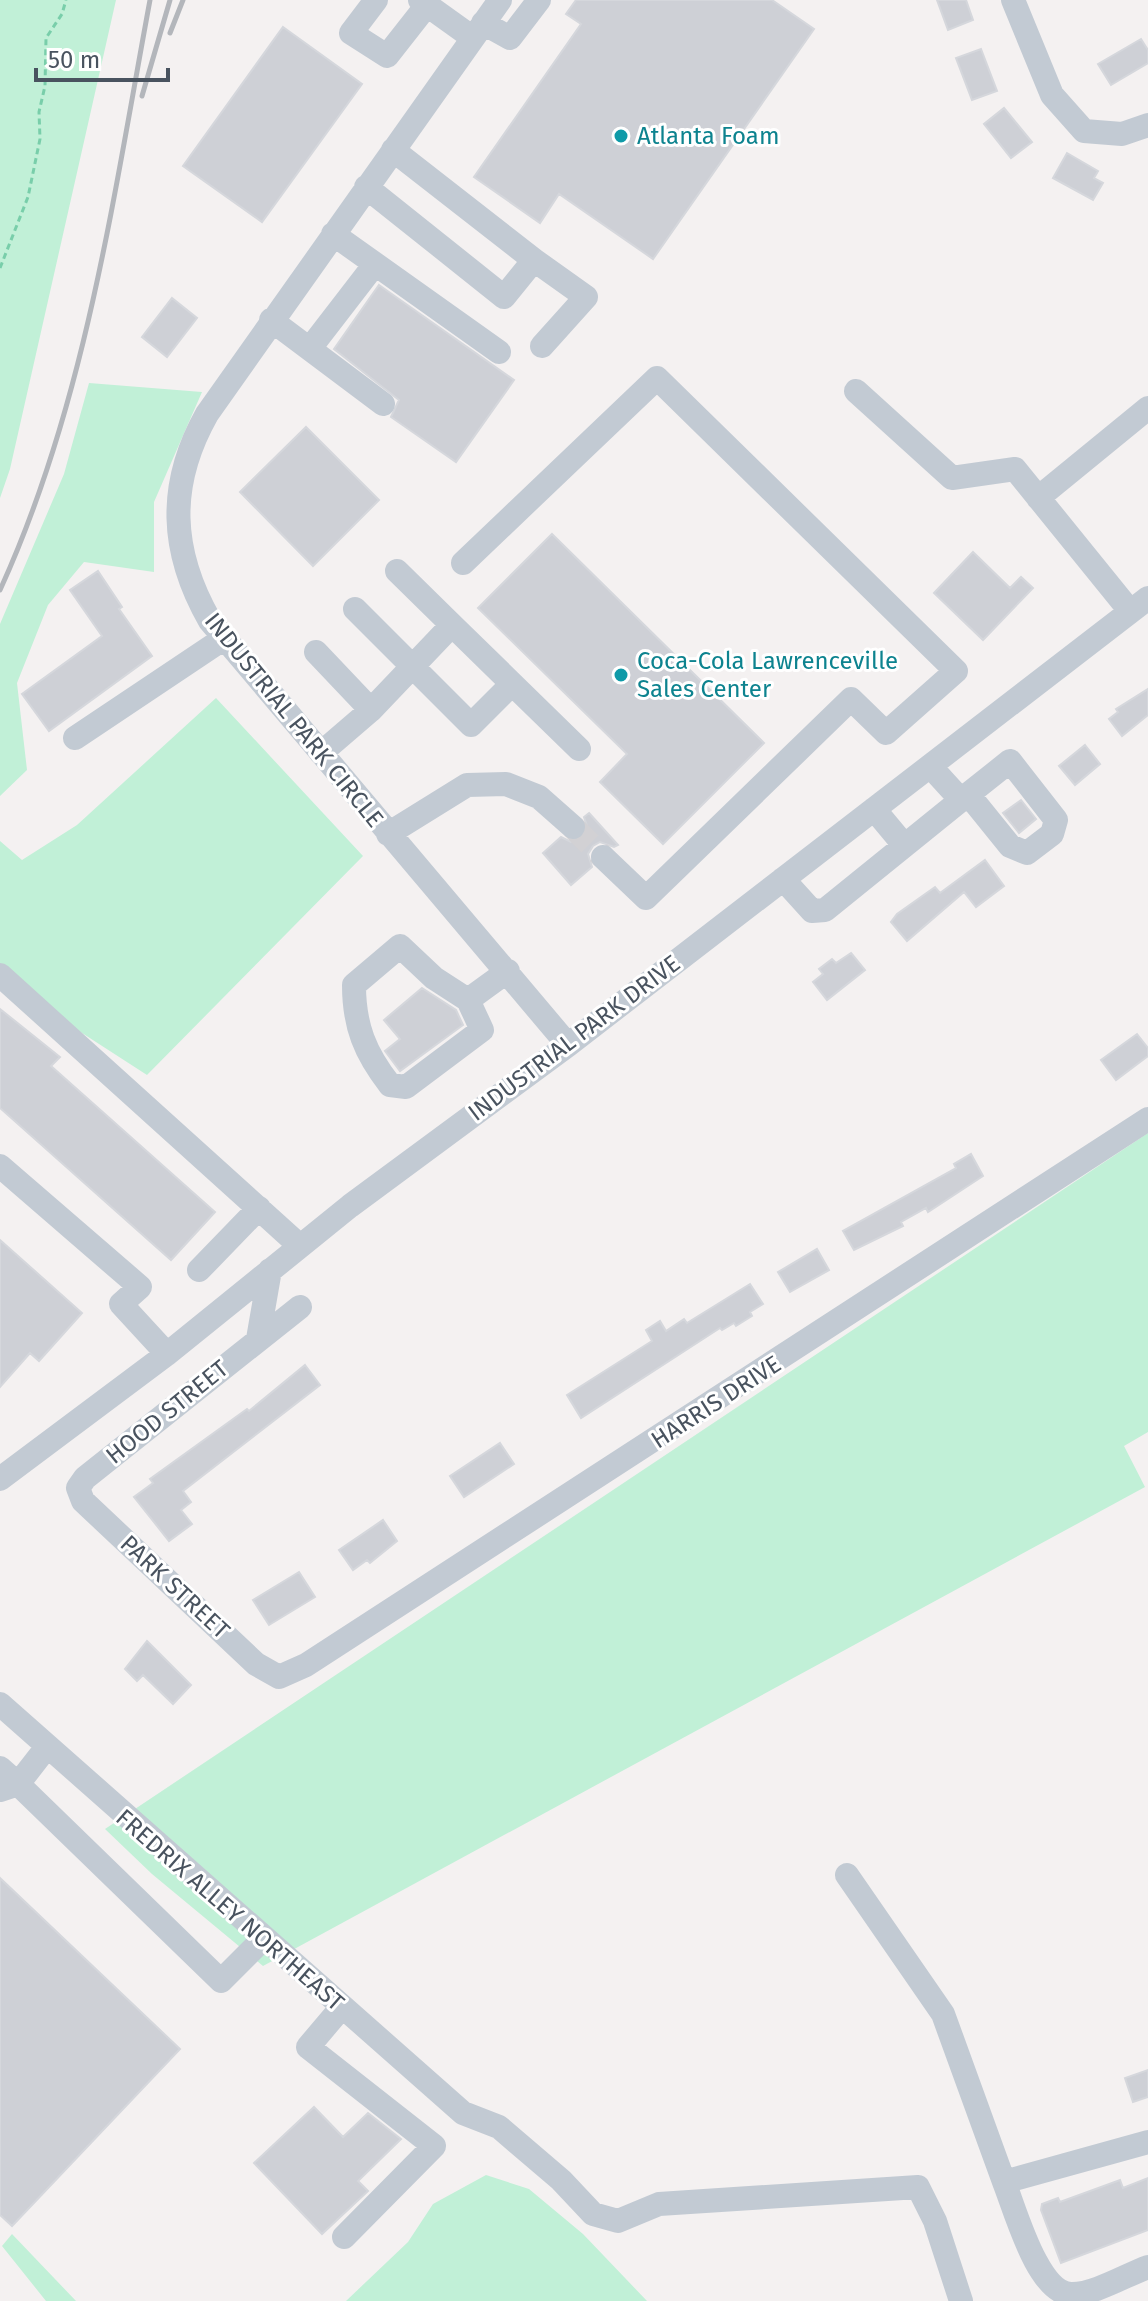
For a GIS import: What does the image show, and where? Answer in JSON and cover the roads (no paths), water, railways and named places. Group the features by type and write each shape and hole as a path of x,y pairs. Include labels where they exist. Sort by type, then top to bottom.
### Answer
{"street":[{"path":"376,0 351,33 387,56 424,2 478,31 510,38 539,0"},
{"name":"INDUSTRIAL PARK CIRCLE","path":"500,0 207,414 184,463 178,511 181,552 194,594 223,639 568,1045"},
{"path":"1013,0 1052,95 1084,131 1122,134 1148,125"},
{"path":"393,150 586,297 542,346"},
{"path":"366,187 504,297 534,260"},
{"path":"333,234 499,352"},
{"path":"311,347 375,264"},
{"path":"271,320 383,404"},
{"path":"463,563 657,378 956,671 886,733 851,699 646,898 603,857"},
{"path":"856,391 952,478 1015,469 1038,498 1139,604"},
{"path":"1038,498 1148,408"},
{"path":"397,571 579,749"},
{"name":"INDUSTRIAL PARK DRIVE","path":"2,1473 167,1354 300,1246 568,1045 1139,604"},
{"path":"355,609 471,725 512,684"},
{"path":"321,753 371,710 452,625"},
{"path":"75,738 223,639"},
{"path":"316,652 371,710"},
{"path":"783,879 812,911 825,910 964,797 930,766"},
{"path":"388,834 467,785 506,784 539,797 573,827"},
{"path":"874,809 904,845"},
{"path":"400,946 434,978 468,1000 482,1030 406,1087 390,1085 371,1061 354,1014 354,985 400,946"},
{"path":"468,1000 508,971"},
{"path":"0,975 300,1246"},
{"name":"HARRIS DRIVE","path":"279,1677 306,1665 586,1486 1148,1119"},
{"path":"0,1166 140,1287 121,1304 167,1354"},
{"path":"199,1270 259,1208"},
{"path":"258,1339 270,1270"},
{"name":"HOOD STREET","path":"78,1488 85,1478 300,1307"},
{"name":"PARK STREET","path":"78,1488 83,1501 244,1653 265,1671 279,1677"},
{"name":"FREDRIX ALLEY NORTHEAST","path":"0,1704 46,1748 463,2113 499,2127 561,2180 593,2214 618,2221 659,2204 918,2187 935,2221 961,2301"},
{"path":"46,1748 6,1780 221,1981 264,1938"},
{"path":"847,1875 943,2014 1040,2273 1052,2288 1075,2295 1148,2267"},
{"path":"341,2008 308,2047 434,2146 344,2237"},
{"path":"1004,2182 1148,2142"}],"tunnel":[{"path":"573,827 603,857"}],"railway":[{"path":"0,590 29,519 75,374 109,225 150,0"},
{"path":"142,96 170,0"},
{"path":"170,33 183,0"}],"place":[{"name":"Atlanta Foam","path":"621,136"},
{"name":"Coca-Cola Lawrenceville Sales Center","path":"621,675"}]}
